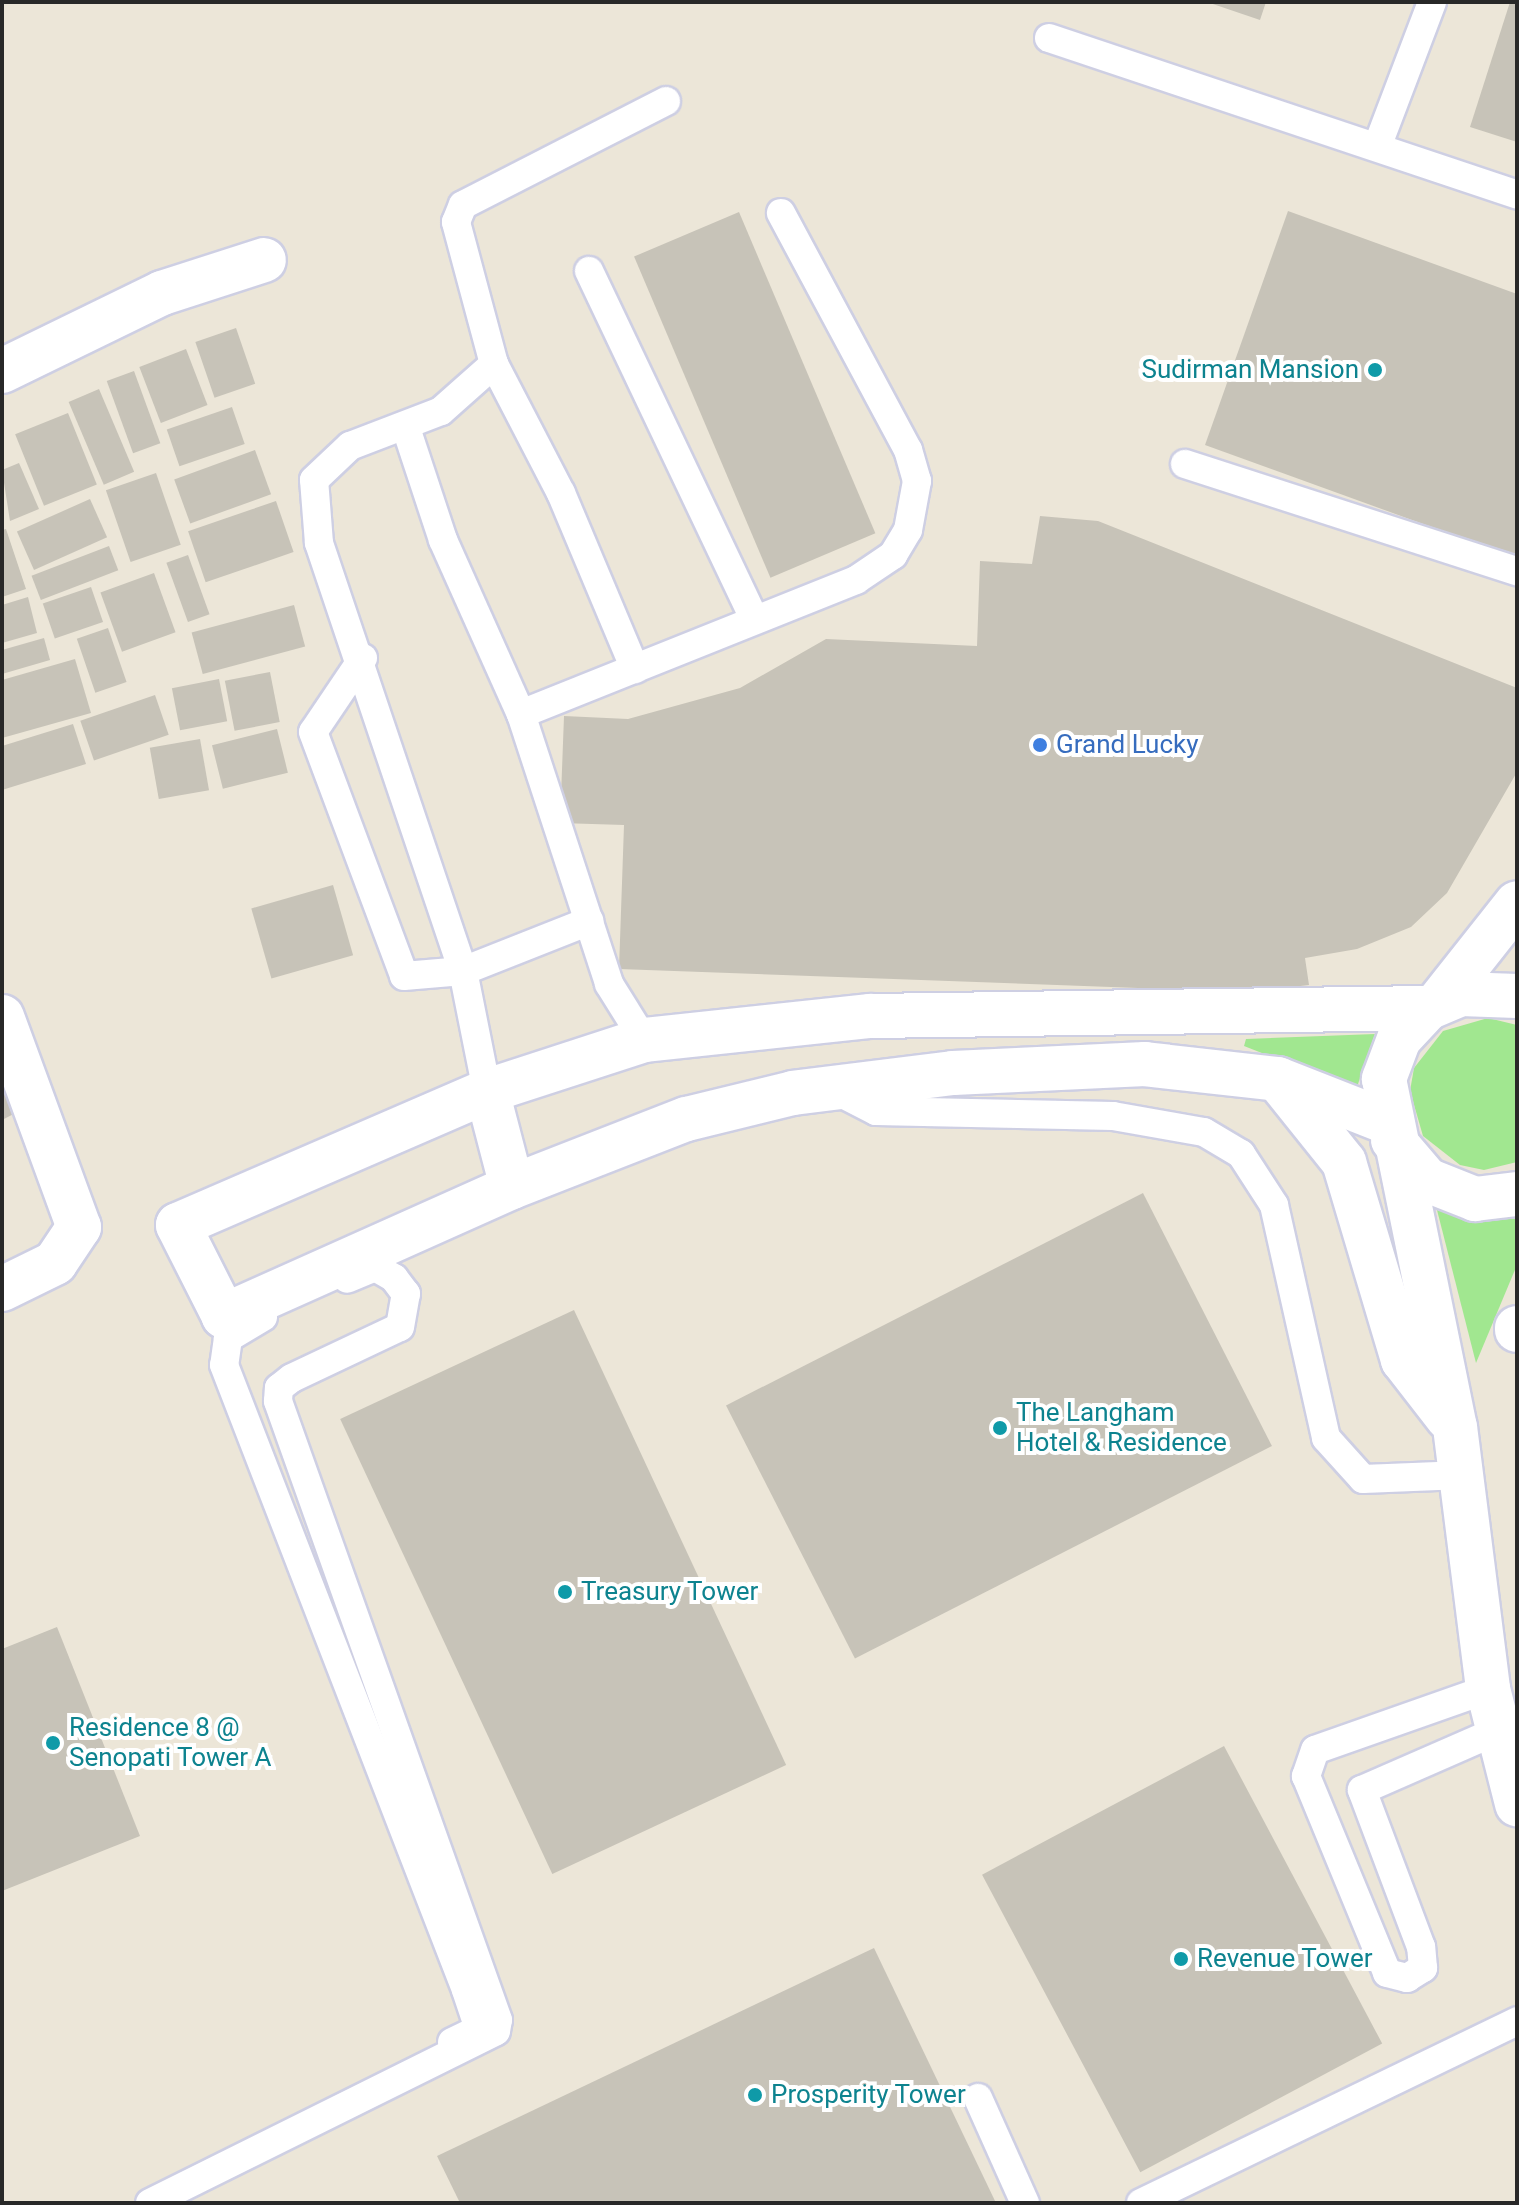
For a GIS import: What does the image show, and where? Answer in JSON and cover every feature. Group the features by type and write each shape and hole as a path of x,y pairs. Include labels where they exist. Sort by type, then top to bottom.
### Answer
{"main road":[{"path":"2,371 162,293 264,260"},
{"path":"1517,903 1394,1052 1384,1079 1390,1131 1455,1427 1492,1710 1517,1804"},
{"path":"1517,996 1485,991 1433,1005 870,1016 644,1040 487,1091 178,1225 254,1301 512,1187 686,1119 830,1088 953,1073 1145,1064 1278,1079 1390,1131 1427,1180 1475,1199 1517,1194"},
{"path":"2,1017 79,1227 55,1263 2,1289"},
{"path":"1278,1079 1344,1162 1403,1360 1455,1427"},
{"path":"487,1091 512,1187"}],"lane":[{"path":"1377,147 1432,2"},
{"path":"1049,38 1517,195"},
{"path":"635,669 561,493 494,364 456,222 463,205 666,101"},
{"path":"521,714 856,580 893,555 912,520 917,481 908,450 781,213"},
{"path":"589,271 755,620"},
{"path":"487,1091 463,971 363,658 319,543 314,480 350,446 406,428 466,395 494,364"},
{"path":"406,428 443,540 521,714 609,984 644,1040"},
{"path":"1185,464 1517,571"},
{"path":"363,658 313,732 404,976 463,971 589,921"},
{"path":"830,1088 876,1111 1113,1116 1204,1132 1241,1154 1274,1205 1326,1438 1363,1479 1463,1475"},
{"path":"150,2203 482,2033 498,2020 278,1401 279,1388 292,1378 400,1327 406,1294 375,1267 297,1305 254,1301"},
{"path":"254,1301 263,1317 228,1338 224,1365 482,2033"},
{"path":"1492,1710 1362,1790 1421,1947 1423,1968 1407,1978 1387,1973 1306,1776 1315,1750 1492,1710"},
{"path":"1141,2203 1517,2021"},
{"path":"129,2203 482,2033"},
{"path":"978,2098 1025,2203"}],"green space":[{"path":"1488,1018 1517,1025 1517,1162 1484,1170 1460,1165 1423,1136 1410,1091 1414,1068 1443,1031"},
{"path":"1375,1034 1356,1090 1244,1046 1246,1039"},
{"path":"1437,1210 1517,1219 1517,1265 1476,1363"}],"building":[{"path":"1207,2 1266,2 1260,20"},
{"path":"1510,2 1517,2 1517,142 1470,127"},
{"name":"Sudirman Mansion","path":"1288,211 1517,294 1517,558 1205,445"},
{"path":"739,212 875,533 770,578 634,257"},
{"path":"236,328 255,384 215,398 195,342"},
{"path":"186,349 208,405 161,423 139,367"},
{"path":"134,371 160,443 133,453 107,381"},
{"path":"99,389 134,472 104,485 69,402"},
{"path":"232,407 245,444 179,466 167,429"},
{"path":"68,413 97,484 44,506 15,434"},
{"path":"255,450 271,494 190,524 174,479"},
{"path":"19,463 39,509 10,521 2,470"},
{"path":"156,473 181,545 131,562 106,490"},
{"path":"90,499 107,537 34,570 17,532"},
{"path":"276,501 294,552 206,582 188,531"},
{"name":"Grand Lucky","path":"1040,516 1098,521 1517,688 1517,772 1447,893 1411,927 1357,949 1305,958 1309,985 1247,992 619,969 624,825 560,823 564,716 628,719 740,688 826,639 977,646 980,561 1032,564"},
{"path":"6,529 26,589 2,597 2,530"},
{"path":"109,546 118,570 41,600 32,576"},
{"path":"188,555 210,614 188,622 166,563"},
{"path":"154,573 176,632 122,652 100,592"},
{"path":"91,587 103,622 55,639 43,604"},
{"path":"28,597 37,633 2,643 2,605"},
{"path":"294,605 305,647 203,674 192,632"},
{"path":"108,628 127,682 95,693 77,639"},
{"path":"44,638 50,660 2,674 2,650"},
{"path":"75,659 91,713 2,738 2,680"},
{"path":"270,672 280,722 235,731 225,681"},
{"path":"219,679 227,721 180,730 172,688"},
{"path":"155,695 169,735 94,760 80,721"},
{"path":"73,724 86,764 2,790 2,746"},
{"path":"277,729 288,773 223,789 212,745"},
{"path":"200,739 209,790 159,799 150,748"},
{"path":"333,885 353,955 271,979 251,908"},
{"path":"2,1059 31,1105 2,1120"},
{"name":"The Langham Hotel & Residence","path":"1143,1193 1272,1446 855,1659 726,1405"},
{"name":"Treasury Tower","path":"574,1310 786,1765 552,1874 340,1419"},
{"name":"Residence 8 @ Senopati Tower A","path":"57,1627 140,1836 2,1891 2,1649"},
{"name":"Revenue Tower","path":"1224,1746 1382,2044 1140,2172 982,1875"},
{"name":"Prosperity Tower","path":"874,1948 996,2203 460,2203 437,2156"}],"place":[{"name":"Sudirman Mansion","path":"1375,370"},
{"name":"Grand Lucky","path":"1040,745"},
{"name":"The Langham Hotel & Residence","path":"1000,1428"},
{"name":"Treasury Tower","path":"565,1592"},
{"name":"Residence 8 @ Senopati Tower A","path":"53,1743"},
{"name":"Revenue Tower","path":"1181,1959"},
{"name":"Prosperity Tower","path":"755,2095"}]}
